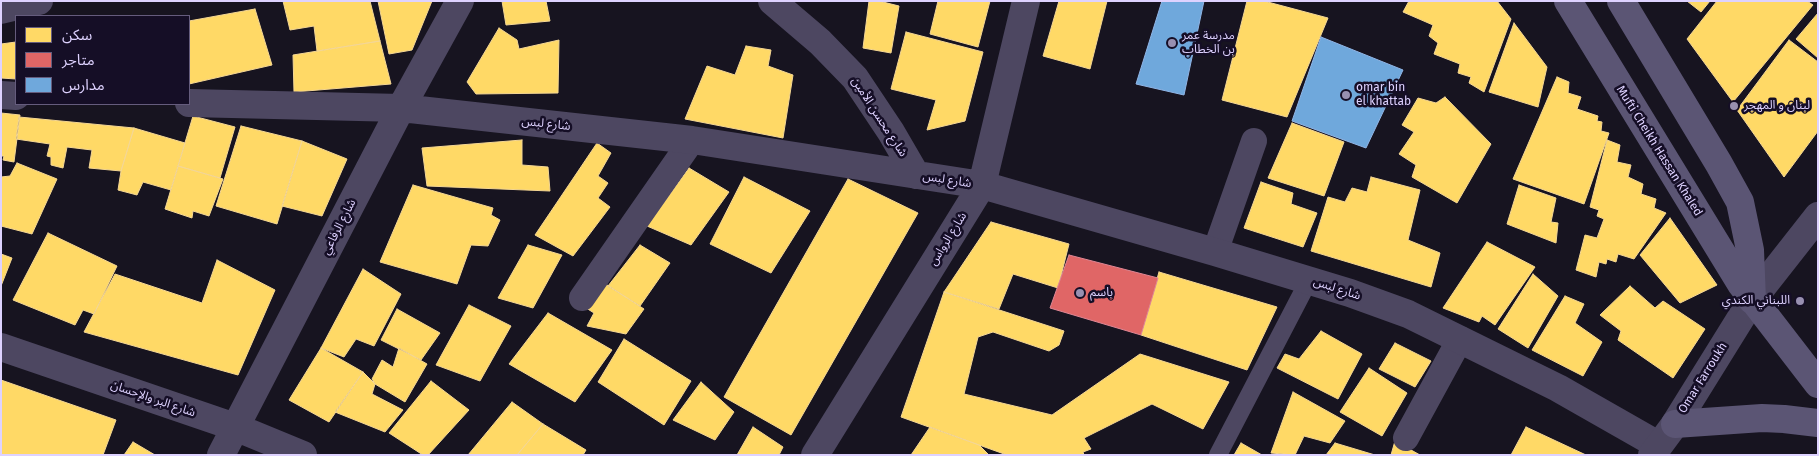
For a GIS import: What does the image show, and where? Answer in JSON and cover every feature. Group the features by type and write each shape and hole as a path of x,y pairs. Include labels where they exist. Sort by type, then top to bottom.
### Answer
{"main road":[{"name":"Mufti Cheikh Hassan Khaled","path":"1568,1 1741,284 1818,384"},
{"path":"1621,1 1740,202 1750,250 1752,300"},
{"path":"1675,424 1762,418 1818,424"}],"street":[{"path":"1,10 39,1"},
{"name":"شارع الرفاعي","path":"220,455 401,108 460,1"},
{"name":"شارع محسن الأمين","path":"772,1 820,42 854,78 916,175"},
{"name":"شارع الرواس","path":"815,455 982,185 1026,1"},
{"path":"1,95 15,96"},
{"name":"شارع لبس","path":"190,103 401,108 692,140 982,185 1309,280 1408,314 1558,388 1655,450"},
{"path":"582,298 692,140"},
{"path":"1215,252 1254,141"},
{"name":"Omar Farroukh","path":"1655,450 1675,424 1752,300 1818,216"},
{"path":"1406,438 1460,339"},
{"name":"شارع البر والإحسان","path":"1,347 235,427 303,455"}],"lane":[{"path":"1218,455 1309,280"}],"building: سكن":[{"path":"283,1 370,1 380,41 317,51 314,26 290,30"},
{"path":"378,1 432,1 412,50 389,54"},
{"path":"502,1 546,1 550,21 506,25"},
{"path":"869,1 879,1 899,6 891,53 863,48"},
{"path":"938,1 990,1 978,47 930,34"},
{"path":"1059,1 1107,1 1090,69 1043,56"},
{"path":"1247,1 1264,1 1328,18 1287,117 1222,100"},
{"path":"1409,1 1497,1 1511,19 1484,92 1469,83 1471,77 1458,73 1460,64 1434,54 1438,43 1429,36 1433,25 1403,12"},
{"path":"1687,1 1710,1 1701,12"},
{"path":"1717,1 1807,1 1813,5 1733,102 1687,39"},
{"path":"255,9 272,65 190,84 190,21"},
{"path":"1818,13 1818,58 1796,39"},
{"path":"1514,23 1547,67 1538,107 1489,92"},
{"path":"499,28 517,40 519,49 559,40 558,93 476,94 467,82"},
{"path":"906,32 983,52 965,121 927,130 936,100 891,89"},
{"path":"1789,40 1818,62 1818,131 1784,177 1737,110"},
{"path":"380,41 391,84 294,92 293,55"},
{"path":"15,42 15,79 1,78 1,44"},
{"path":"746,46 771,50 768,66 793,75 783,138 685,119 707,66 735,75"},
{"path":"1557,77 1569,82 1568,93 1581,97 1577,109 1598,116 1597,121 1602,122 1601,131 1609,133 1584,204 1513,179"},
{"path":"1445,97 1491,144 1457,203 1412,177 1416,165 1399,154 1414,132 1402,125 1418,98 1436,103"},
{"path":"1,113 20,115 14,162 3,160 4,156 1,156"},
{"path":"193,116 235,127 220,178 178,166"},
{"path":"19,117 134,128 121,171 89,168 92,150 67,147 63,168 51,165 51,157 47,156 50,144 16,139"},
{"path":"1292,123 1344,142 1324,196 1268,178"},
{"path":"241,126 302,141 277,224 216,206"},
{"path":"134,128 185,143 171,190 143,182 137,195 118,190 121,171"},
{"path":"522,140 522,165 548,167 550,191 427,186 422,148"},
{"path":"1607,140 1620,145 1617,162 1631,165 1628,177 1643,184 1641,194 1656,199 1654,208 1666,213 1634,259 1618,254 1616,262 1607,259 1606,264 1599,262 1596,277 1576,270 1585,235 1597,238 1604,219 1597,216 1599,210 1590,207"},
{"path":"302,141 347,159 322,216 282,206"},
{"path":"597,143 611,153 598,176 608,183 598,198 610,207 573,256 535,235"},
{"path":"17,163 57,179 32,234 1,226 1,177 10,176"},
{"path":"178,166 223,179 209,216 193,211 192,218 165,209"},
{"path":"689,168 729,192 691,245 647,226"},
{"path":"744,177 810,211 771,273 710,244"},
{"path":"1371,177 1420,190 1408,240 1440,253 1431,287 1311,251 1328,197 1345,202 1352,188 1367,192"},
{"path":"848,179 918,213 791,435 724,397"},
{"path":"1261,182 1293,193 1291,204 1317,213 1303,247 1244,228"},
{"path":"413,185 493,208 491,215 500,220 488,246 471,245 457,284 380,262"},
{"path":"1519,185 1556,198 1551,222 1558,223 1556,243 1507,224"},
{"path":"1670,218 1717,285 1680,303 1640,255"},
{"path":"991,222 1069,244 1058,288 1013,274 999,309 944,292"},
{"path":"48,233 117,266 94,314 83,310 75,325 13,300"},
{"path":"1487,242 1535,267 1495,325 1482,316 1479,322 1443,308"},
{"path":"528,245 562,255 533,308 498,298"},
{"path":"640,245 670,263 640,306 608,286"},
{"path":"1,254 12,258 1,286"},
{"path":"217,260 275,290 238,375 84,332 115,274 202,303"},
{"path":"363,269 401,294 374,346 356,339 344,357 321,348"},
{"path":"1159,272 1277,307 1247,370 1141,335"},
{"path":"1533,274 1558,296 1528,348 1498,329"},
{"path":"601,281 644,309 626,334 587,326 594,313 580,304"},
{"path":"1630,286 1655,308 1663,301 1705,329 1673,378 1618,340 1621,331 1600,315"},
{"path":"944,292 1064,331 1059,345 1049,351 993,332 978,337 964,394 1052,415 1140,354 1229,382 1203,429 1152,404 1084,438 1091,449 1083,452 1084,455 1007,455 901,417"},
{"path":"1565,296 1584,304 1575,323 1602,342 1583,376 1532,350"},
{"path":"469,305 511,326 480,381 436,365"},
{"path":"397,309 440,333 421,360 381,340"},
{"path":"548,313 612,350 575,402 509,364"},
{"path":"1321,331 1362,354 1338,399 1277,368 1285,354 1299,359"},
{"path":"624,339 691,381 664,425 598,382"},
{"path":"1395,343 1431,361 1415,387 1379,369"},
{"path":"321,348 363,372 329,422 289,400"},
{"path":"399,348 427,364 405,402 375,384 372,379 382,360 393,367"},
{"path":"1369,368 1407,393 1382,436 1340,412"},
{"path":"363,372 375,384 372,394 403,410 385,432 335,412"},
{"path":"1,380 116,420 103,455 1,455"},
{"path":"431,381 469,410 428,455 423,455 389,433"},
{"path":"701,382 734,412 715,440 673,420"},
{"path":"1293,392 1345,421 1330,443 1304,436 1295,455 1271,453"},
{"path":"512,402 543,424 517,455 468,455"},
{"path":"543,424 586,450 583,455 517,455"},
{"path":"753,427 783,447 779,455 737,455"},
{"path":"930,427 979,445 989,455 911,455"},
{"path":"1526,427 1586,455 1511,455"},
{"path":"1395,441 1420,455 1391,455"},
{"path":"133,442 155,455 124,455"},
{"path":"1241,443 1262,455 1234,455"},
{"path":"1335,443 1375,455 1326,455"}],"building: متاجر":[{"path":"1069,255 1158,278 1141,335 1050,308"}],"building: مدارس":[{"name":"مدرسة عمر بن الخطاب","path":"1162,1 1204,1 1184,95 1136,84"},
{"name":"omar bin el khattab","path":"1321,37 1403,70 1366,148 1292,121"}],"place":[{"name":"مدرسة عمر بن الخطاب","path":"1172,43"},
{"name":"omar bin el khattab","path":"1346,95"},
{"name":"لبنان و المهجر","path":"1734,106"},
{"name":"باسم","path":"1080,293"},
{"name":"اللبناني الكندي","path":"1800,301"}]}
